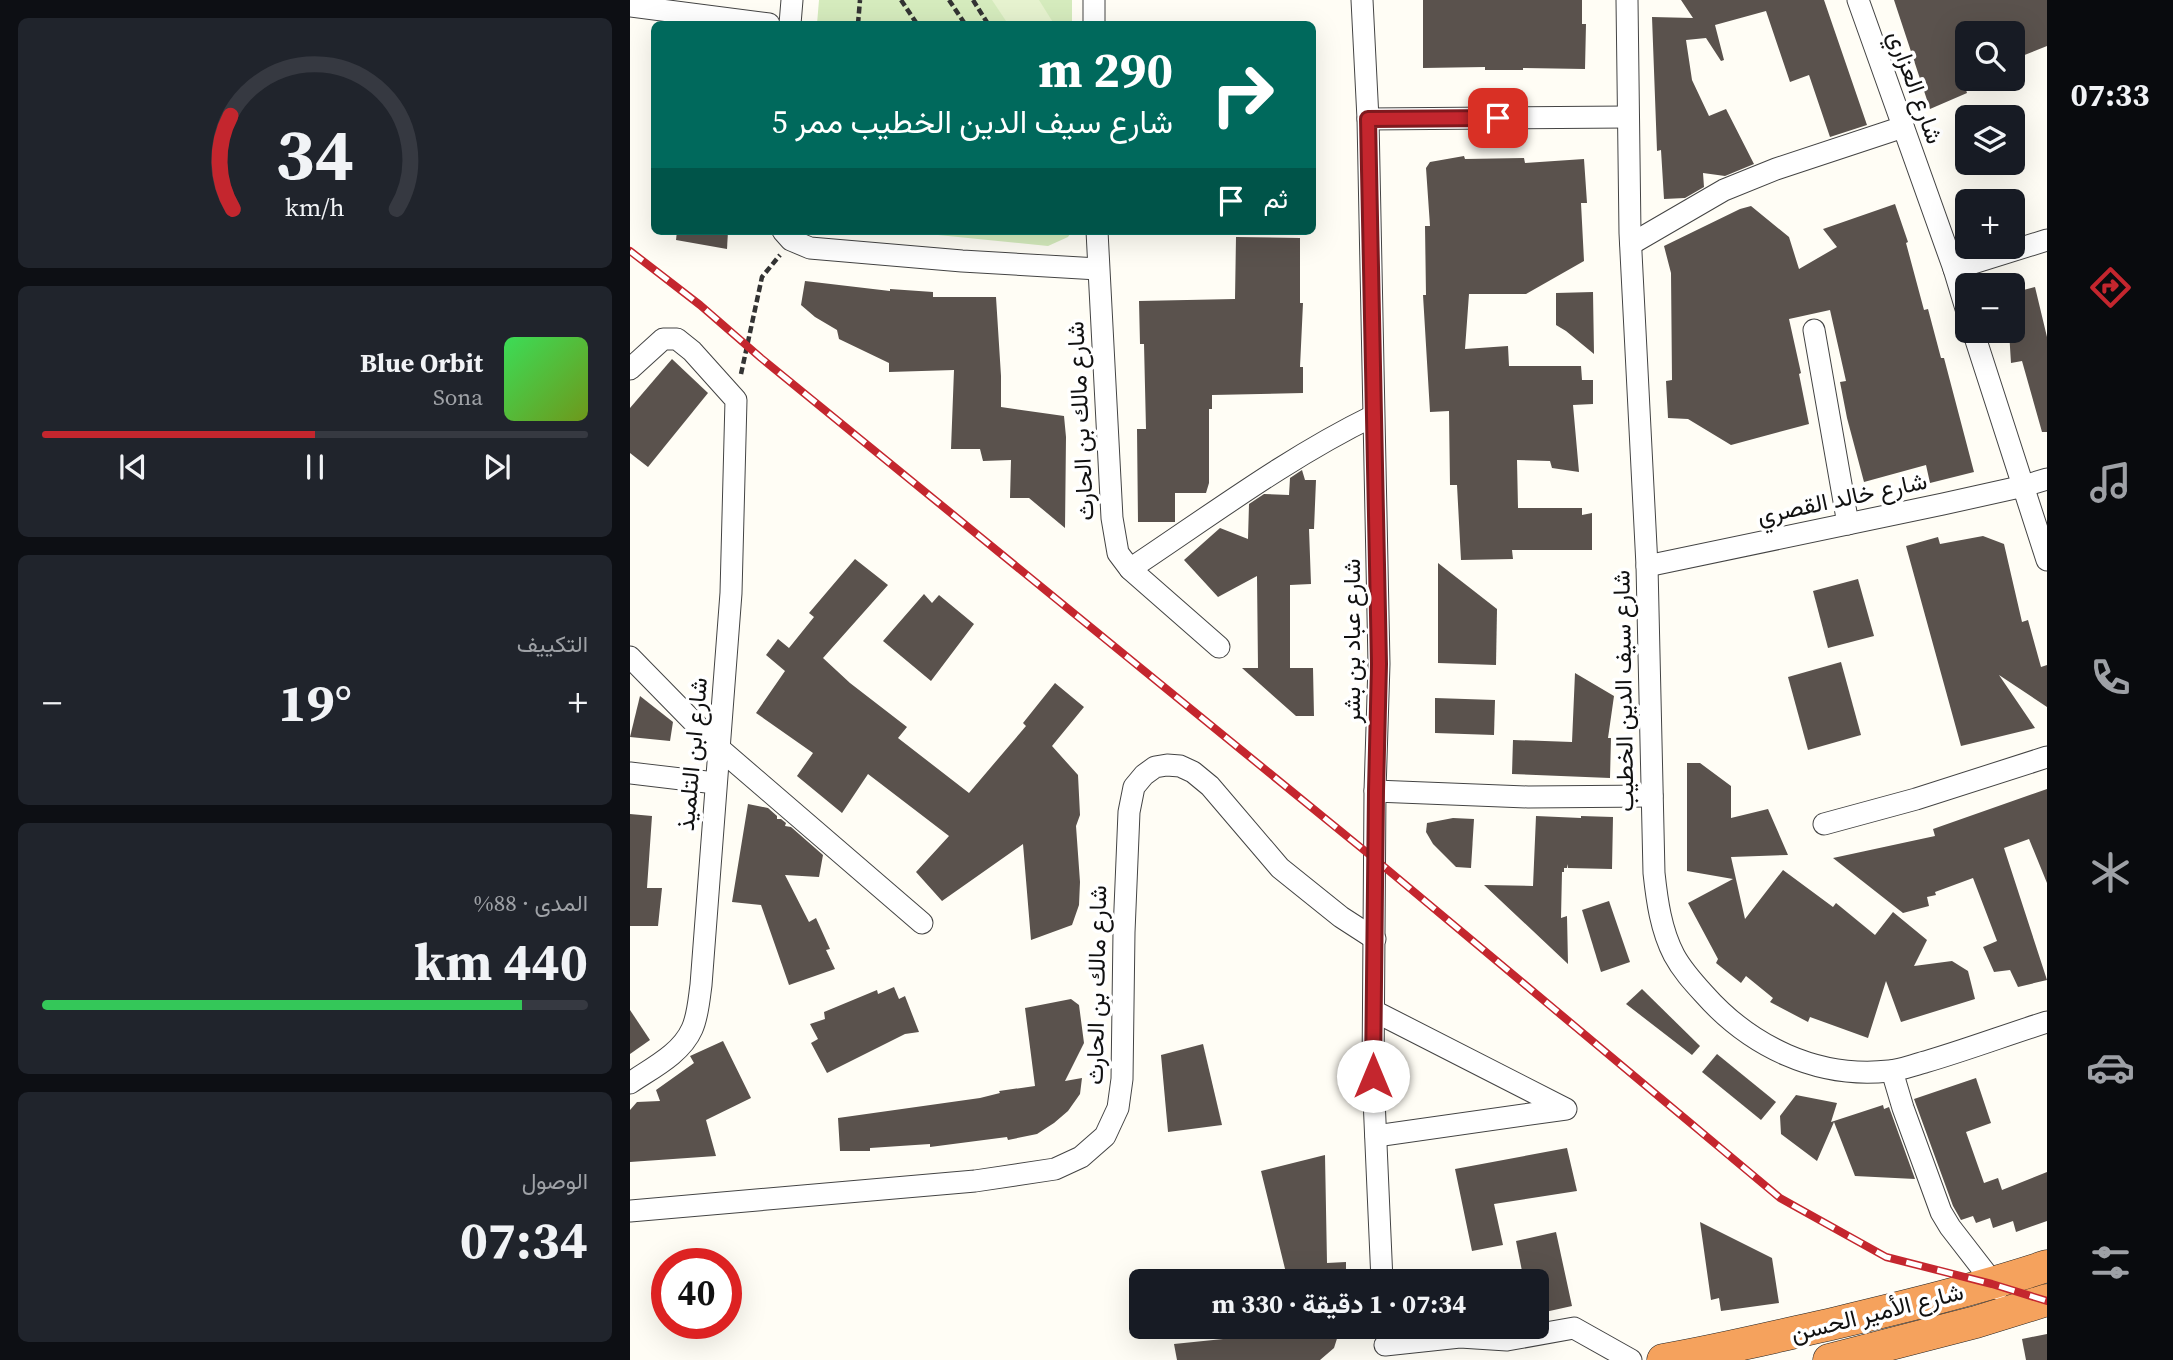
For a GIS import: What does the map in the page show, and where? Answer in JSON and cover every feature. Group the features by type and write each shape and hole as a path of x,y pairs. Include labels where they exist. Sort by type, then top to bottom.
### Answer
{"highway":[{"name":"شارع الأمير الحسن","path":"1663,1360 1774,1337 1992,1284 2047,1266"},
{"name":"شارع الأمير الحسن","path":"1829,1360 2034,1304"}],"street":[{"path":"790,21 792,0"},
{"path":"1094,0 1094,21"},
{"name":"شارع عباد بن بشر","path":"1363,0 1368,119 1379,664 1373,1076 1382,1269"},
{"name":"شارع سيف الدين الخطيب","path":"1627,0 1631,244 1647,566 1654,873 1657,902 1674,955 1688,976 1733,1023 1762,1043 1813,1065 1865,1072 1892,1071 2047,1022"},
{"name":"شارع العزاري","path":"1858,0 1955,273"},
{"path":"630,6 746,21"},
{"path":"1368,119 1628,117"},
{"path":"1631,244 1724,190 1776,169 1903,127"},
{"name":"شارع مالك بن الحارث","path":"1097,235 1112,518 1118,552 1130,569 1219,647"},
{"path":"787,236 810,248 1098,269"},
{"path":"1954,269 2047,240"},
{"path":"1814,330 1848,524"},
{"path":"630,369 663,339 677,339 692,351 736,400"},
{"path":"1977,343 2047,560"},
{"name":"شارع ابن التلميذ","path":"630,1083 675,1052 692,1028 701,985 731,593 736,400"},
{"path":"1130,569 1295,458 1373,416"},
{"name":"شارع خالد القصري","path":"1647,566 2047,479"},
{"path":"630,657 720,749 922,923"},
{"path":"1824,824 1928,795 2047,757"},
{"name":"شارع مالك بن الحارث","path":"630,1211 975,1181 1055,1170 1081,1157 1105,1136 1118,1108 1122,1079 1129,812 1134,787 1144,775 1155,768 1180,766 1193,772 1210,786 1280,868 1341,917 1375,939"},
{"path":"630,773 715,783"},
{"path":"1376,791 1528,797 1652,796"},
{"path":"1374,1011 1566,1109 1376,1136"},
{"path":"1892,1071 1941,1212 1950,1227 1992,1284 2034,1304"},
{"path":"1385,1344 1460,1337 1507,1340 1574,1328 1631,1360"}],"path":[{"path":"858,21 860,0"},
{"path":"901,0 915,21"},
{"path":"949,0 963,21"},
{"path":"973,0 986,21"},
{"path":"736,400 762,277 787,236"}],"green space":[{"path":"819,0 1072,0 1072,21 817,21"},
{"path":"992,0 1039,0 1052,21 1006,21"},
{"path":"938,235 1069,235 1048,246"}],"building":[{"path":"1423,0 1582,0 1582,24 1586,24 1585,69 1423,68"},
{"path":"1681,0 1824,0 1867,125 1830,137 1809,75 1790,82 1766,11 1715,25 1724,60 1721,61 1706,38 1686,40 1692,80 1709,116 1726,109 1754,164 1725,176 1703,173 1704,187 1685,198 1664,199 1661,150 1657,151 1652,17 1693,18"},
{"path":"1894,0 2047,0 2047,46 2025,55 2025,21 1955,21 1955,91 1967,93 1930,109"},
{"path":"1464,156 1465,159 1524,158 1525,163 1584,159 1587,203 1581,203 1584,261 1526,294 1469,294 1465,349 1508,346 1509,366 1581,366 1582,380 1593,380 1593,404 1573,405 1579,472 1552,468 1550,461 1517,460 1518,508 1582,508 1582,515 1592,513 1592,550 1512,550 1513,559 1461,560 1457,485 1450,485 1449,411 1430,412 1423,295 1426,295 1425,226 1430,226 1426,168 1430,162"},
{"path":"1895,204 1908,242 1906,243 1924,310 1928,309 1941,358 1944,358 1974,472 1930,483 1926,465 1864,482 1847,418 1840,382 1846,381 1830,310 1789,319 1809,424 1731,445 1688,419 1668,418 1666,381 1672,380 1671,273 1664,246 1751,206 1789,237 1799,269 1837,247 1823,229"},
{"path":"677,235 728,235 727,249 676,240"},
{"path":"1236,237 1300,238 1300,303 1303,303 1300,367 1303,367 1303,393 1212,395 1212,409 1209,409 1209,483 1206,493 1175,493 1175,522 1138,522 1137,429 1146,429 1144,344 1140,344 1139,301 1235,299"},
{"path":"805,281 890,291 933,292 933,297 996,297 1001,407 1064,416 1065,528 1029,498 1010,498 1011,460 983,461 980,449 951,449 954,370 889,372 889,363 839,339 837,330 801,305"},
{"path":"2035,287 2047,337 2047,432 2042,432 2022,361 2011,363 2010,343 2025,343 2025,290"},
{"path":"1593,292 1594,354 1556,325 1556,293"},
{"path":"672,359 708,393 648,467 630,453 630,408"},
{"path":"1302,470 1305,480 1316,480 1314,529 1309,529 1311,584 1290,585 1290,668 1313,668 1314,716 1296,716 1242,668 1258,668 1257,576 1218,597 1184,560 1220,528 1248,539 1249,504 1264,494 1289,495 1290,478"},
{"path":"1983,536 2004,544 2022,622 2028,620 2041,667 2047,665 2047,707 1999,675 2035,728 1961,746 1906,546 1938,537 1940,544"},
{"path":"855,559 888,585 823,658 850,683 907,727 898,738 969,793 1026,726 1023,723 1055,683 1084,707 1052,746 1078,775 1080,815 1076,826 1080,882 1079,905 1072,925 1031,940 1023,844 942,901 916,872 949,836 868,774 842,813 797,776 813,753 756,713 785,671 766,655 778,639 789,648 814,617 809,613"},
{"path":"1438,563 1497,609 1496,665 1438,663"},
{"path":"1858,579 1874,636 1828,648 1813,591"},
{"path":"924,594 932,603 939,595 974,624 931,681 883,641"},
{"path":"1841,662 1861,735 1808,750 1788,677"},
{"path":"1575,673 1614,696 1608,738 1611,738 1610,778 1512,774 1513,740 1572,742"},
{"path":"640,696 673,722 670,741 630,737"},
{"path":"1435,698 1495,700 1494,735 1435,733"},
{"path":"1687,763 1700,763 1731,786 1731,818 1768,809 1788,855 1731,857 1745,919 1783,870 1833,907 1836,903 1875,935 1893,912 1927,940 1914,966 1952,961 1968,971 1975,999 1901,1022 1886,981 1868,1038 1810,1017 1808,1022 1770,1002 1773,998 1746,976 1741,983 1716,963 1718,959 1688,903 1733,879 1687,871"},
{"path":"2047,789 2047,883 2029,839 2004,848 2047,980 2018,987 2010,970 1994,972 1983,947 1997,941 1973,878 1927,897 1929,906 1903,913 1833,858 1935,836 1933,829"},
{"path":"748,804 768,808 777,819 786,823 785,826 791,827 823,855 819,877 785,875 809,922 816,918 830,949 826,950 835,969 789,985 761,905 732,902"},
{"path":"630,814 652,816 647,888 662,888 658,926 630,926"},
{"path":"1536,816 1613,817 1612,869 1568,868 1567,864 1567,868 1562,872 1561,918 1567,916 1568,964 1484,885 1533,886"},
{"path":"1453,818 1474,819 1471,868 1456,867 1433,844 1426,832 1427,823"},
{"path":"1609,901 1630,962 1601,972 1582,910"},
{"path":"894,987 899,999 905,996 919,1032 905,1034 827,1073 811,1043 818,1039 810,1024 825,1019 824,1012 877,990 878,994"},
{"path":"1642,989 1700,1046 1692,1055 1626,1004"},
{"path":"1071,999 1079,1005 1084,1043 1065,1081 1082,1078 1080,1094 1068,1111 1054,1123 1037,1134 1008,1140 1007,1137 930,1147 930,1144 870,1148 870,1151 840,1151 838,1118 980,1098 1000,1093 999,1091 1035,1086 1025,1008"},
{"path":"630,1010 650,1040 630,1054"},
{"path":"723,1041 751,1098 706,1120 716,1156 630,1162 630,1110 637,1102 660,1101 656,1090 694,1063 690,1056"},
{"path":"1203,1044 1222,1125 1168,1132 1161,1055"},
{"path":"1717,1054 1776,1102 1761,1120 1702,1072"},
{"path":"1976,1078 1991,1123 1966,1132 1984,1183 1998,1178 2002,1190 2047,1172 2047,1221 2016,1232 2013,1221 1993,1228 1990,1218 1976,1223 1973,1216 1961,1220 1953,1206 1914,1099"},
{"path":"1796,1095 1837,1103 1831,1122 1883,1105 1884,1109 1889,1107 1915,1179 1855,1176 1834,1122 1817,1161 1781,1134 1780,1116"},
{"path":"1567,1148 1577,1191 1494,1204 1503,1245 1472,1251 1455,1169"},
{"path":"1325,1155 1327,1263 1346,1262 1346,1269 1285,1269 1261,1171"},
{"path":"1700,1222 1772,1258 1779,1303 1721,1311 1719,1298 1711,1300"},
{"path":"1556,1232 1572,1306 1549,1311 1549,1269 1522,1269 1516,1241"},
{"path":"2047,1334 2047,1360 2026,1360 2022,1339"},
{"path":"1223,1339 1337,1339 1334,1348 1320,1360 1177,1360 1174,1344"}],"railway":[{"path":"630,251 700,305 761,358 1376,860 1780,1198 1886,1257 2047,1301"}],"route":[{"path":"1373,1076 1379,664 1368,119 1498,118"}]}
